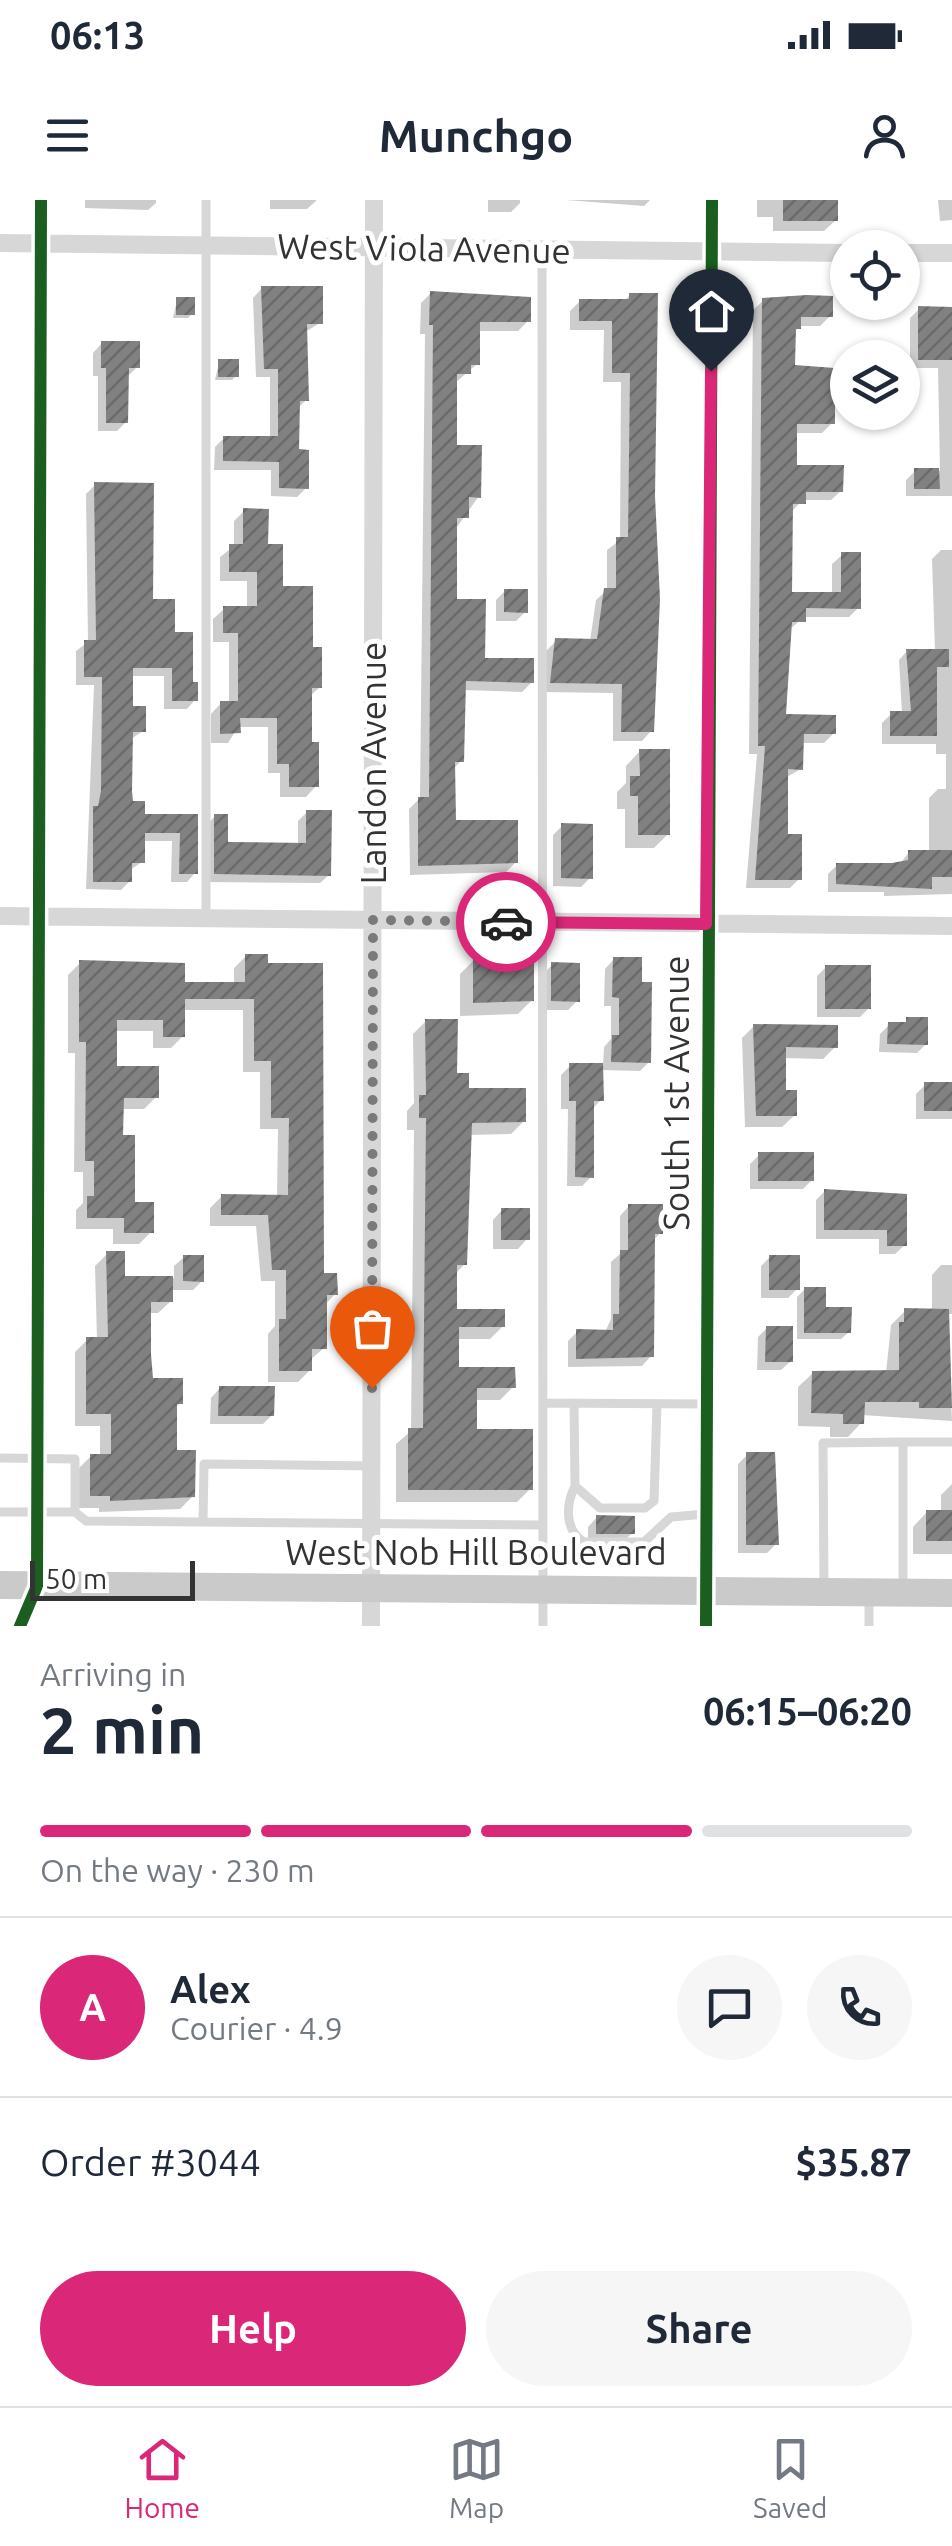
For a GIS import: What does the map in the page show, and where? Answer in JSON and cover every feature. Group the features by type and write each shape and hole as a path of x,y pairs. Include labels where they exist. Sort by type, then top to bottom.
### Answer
{"main road":[{"name":"West Nob Hill Boulevard","path":"0,1585 952,1593"}],"street":[{"path":"20,1626 37,1586 41,200"},
{"name":"Landon Avenue","path":"372,1626 374,200"},
{"name":"South 1st Avenue","path":"706,1626 712,200"},
{"name":"West Viola Avenue","path":"0,243 830,253"},
{"path":"920,253 952,253"},
{"path":"0,916 952,926"}],"lane":[{"path":"206,200 206,918"},
{"path":"542,250 543,1626"},
{"path":"543,1403 706,1404"},
{"path":"574,1403 575,1486 569,1498 572,1533 584,1542 644,1542 671,1517 706,1514"},
{"path":"575,1486 600,1508 645,1508 654,1502 657,1404"},
{"path":"903,1442 903,1593"},
{"path":"824,1592 823,1443 952,1442"},
{"path":"0,1458 76,1458 75,1512"},
{"path":"204,1522 204,1464 372,1466"},
{"path":"0,1512 75,1512 86,1521 543,1525"},
{"path":"869,1592 869,1626"}],"building":[{"path":"783,200 838,200 838,221 783,221"},
{"path":"261,286 323,286 323,324 307,324 309,401 300,401 299,449 309,450 309,489 279,488 279,462 223,461 223,436 278,436 278,369 264,369"},
{"path":"430,291 531,297 531,322 480,322 480,365 471,365 471,374 457,374 457,445 482,445 481,498 469,497 469,518 457,518 457,599 486,599 485,658 534,658 534,683 466,681 464,762 455,762 456,820 518,820 518,863 418,866 418,797 429,797 433,325 429,325"},
{"path":"629,293 658,293 655,496 660,599 654,732 621,732 622,684 550,683 555,638 597,639 604,588 616,588 616,537 628,537 630,373 612,373 612,321 579,321 579,299 629,299"},
{"path":"830,296 830,317 801,317 801,329 796,329 795,365 830,368 830,424 797,424 797,465 844,465 843,492 806,492 806,504 793,504 792,592 841,592 841,552 861,552 861,609 806,608 806,622 792,622 786,714 836,715 836,734 804,734 803,770 788,769 788,834 802,834 802,880 755,880 765,746 758,746 762,298"},
{"path":"176,297 195,297 195,315 176,315"},
{"path":"920,306 952,307 952,360 920,360"},
{"path":"101,341 140,341 140,368 129,368 128,423 106,423 106,368 101,368"},
{"path":"218,359 239,359 239,377 218,377"},
{"path":"914,468 939,468 940,489 914,489"},
{"path":"94,482 154,483 153,599 175,599 175,632 193,632 193,682 198,682 198,701 172,701 172,668 133,668 133,706 146,706 146,732 133,732 133,801 145,801 145,814 198,814 198,874 179,874 180,833 145,833 145,863 132,863 132,882 93,882 93,806 98,806 101,791 102,677 84,677 84,640 96,640"},
{"path":"243,508 269,509 268,544 283,544 283,586 313,586 313,647 322,647 322,688 312,688 312,742 319,742 319,787 289,787 289,764 277,764 277,718 240,718 241,733 220,734 220,701 238,701 238,633 223,633 223,606 257,606 257,572 229,572 229,544 243,544"},
{"path":"504,589 528,589 528,613 504,612"},
{"path":"906,649 949,649 949,667 937,667 937,736 890,736 890,711 911,711"},
{"path":"639,749 670,749 670,835 638,835 638,796 630,796 630,776 640,776"},
{"path":"306,810 332,810 331,876 214,874 214,814 228,814 228,842 306,843"},
{"path":"561,823 593,824 593,879 561,878"},
{"path":"908,850 952,850 952,877 932,877 932,889 836,884 836,863 892,863 908,860"},
{"path":"245,954 268,954 268,963 323,963 324,1273 337,1273 338,1295 327,1295 327,1349 312,1349 312,1371 279,1371 279,1319 286,1319 286,1270 272,1270 268,1215 221,1215 221,1194 288,1195 289,1118 271,1118 271,1061 254,1061 254,999 185,999 185,1037 163,1037 163,1020 117,1020 117,1066 159,1066 159,1098 124,1098 123,1135 135,1135 135,1202 154,1202 154,1233 124,1233 124,1218 87,1218 87,1196 94,1196 94,1161 85,1161 86,1042 79,1042 79,960 185,963 185,982 245,982"},
{"path":"473,957 534,962 534,1001 473,1003"},
{"path":"613,957 642,957 642,982 652,982 651,1063 611,1062 612,1035 619,1035 619,998 612,997"},
{"path":"551,962 580,963 580,1002 551,1001"},
{"path":"825,965 871,965 871,1009 825,1009"},
{"path":"906,1017 928,1017 928,1045 887,1044 888,1022 906,1022"},
{"path":"425,1019 458,1019 457,1073 469,1073 469,1088 526,1088 526,1122 472,1123 467,1265 457,1265 457,1309 505,1309 505,1327 459,1327 459,1367 515,1367 516,1388 477,1388 477,1429 533,1429 533,1490 408,1490 408,1428 423,1428 426,1118 419,1118 419,1095 426,1095"},
{"path":"753,1024 838,1025 838,1048 786,1047 786,1090 797,1090 797,1116 756,1116"},
{"path":"569,1063 603,1063 604,1101 594,1101 594,1178 575,1177 576,1101 569,1101"},
{"path":"924,1082 952,1082 952,1111 924,1111"},
{"path":"758,1152 814,1152 814,1181 758,1181"},
{"path":"824,1189 907,1194 907,1246 887,1246 887,1230 824,1230"},
{"path":"628,1204 663,1204 663,1234 655,1234 654,1357 576,1359 576,1329 613,1330 613,1314 619,1314 620,1250 628,1250"},
{"path":"501,1208 530,1208 530,1240 501,1240"},
{"path":"106,1251 125,1251 125,1276 173,1276 173,1302 151,1302 153,1378 183,1378 183,1404 177,1404 177,1450 196,1450 195,1497 110,1501 110,1496 90,1496 90,1454 111,1454 111,1414 86,1414 86,1337 108,1337"},
{"path":"183,1255 204,1255 204,1282 183,1281"},
{"path":"769,1255 800,1255 800,1290 769,1290"},
{"path":"804,1287 826,1287 826,1307 852,1307 851,1333 804,1333"},
{"path":"904,1308 949,1309 952,1408 919,1408 919,1402 865,1402 864,1424 843,1424 843,1414 811,1413 812,1371 899,1370 899,1322 904,1322"},
{"path":"766,1326 793,1326 793,1362 765,1362"},
{"path":"219,1386 275,1386 274,1416 218,1416"},
{"path":"746,1452 775,1452 779,1545 746,1545"},
{"path":"926,1510 952,1510 952,1541 926,1541"},
{"path":"596,1515 635,1516 635,1534 596,1534"}],"cycle path":[{"path":"20,1626 37,1586 41,200"},
{"path":"706,1626 712,200"}],"way so far":[{"path":"372,1388 373,920 506,922"}],"route":[{"path":"506,922 706,924 711,371"}]}
